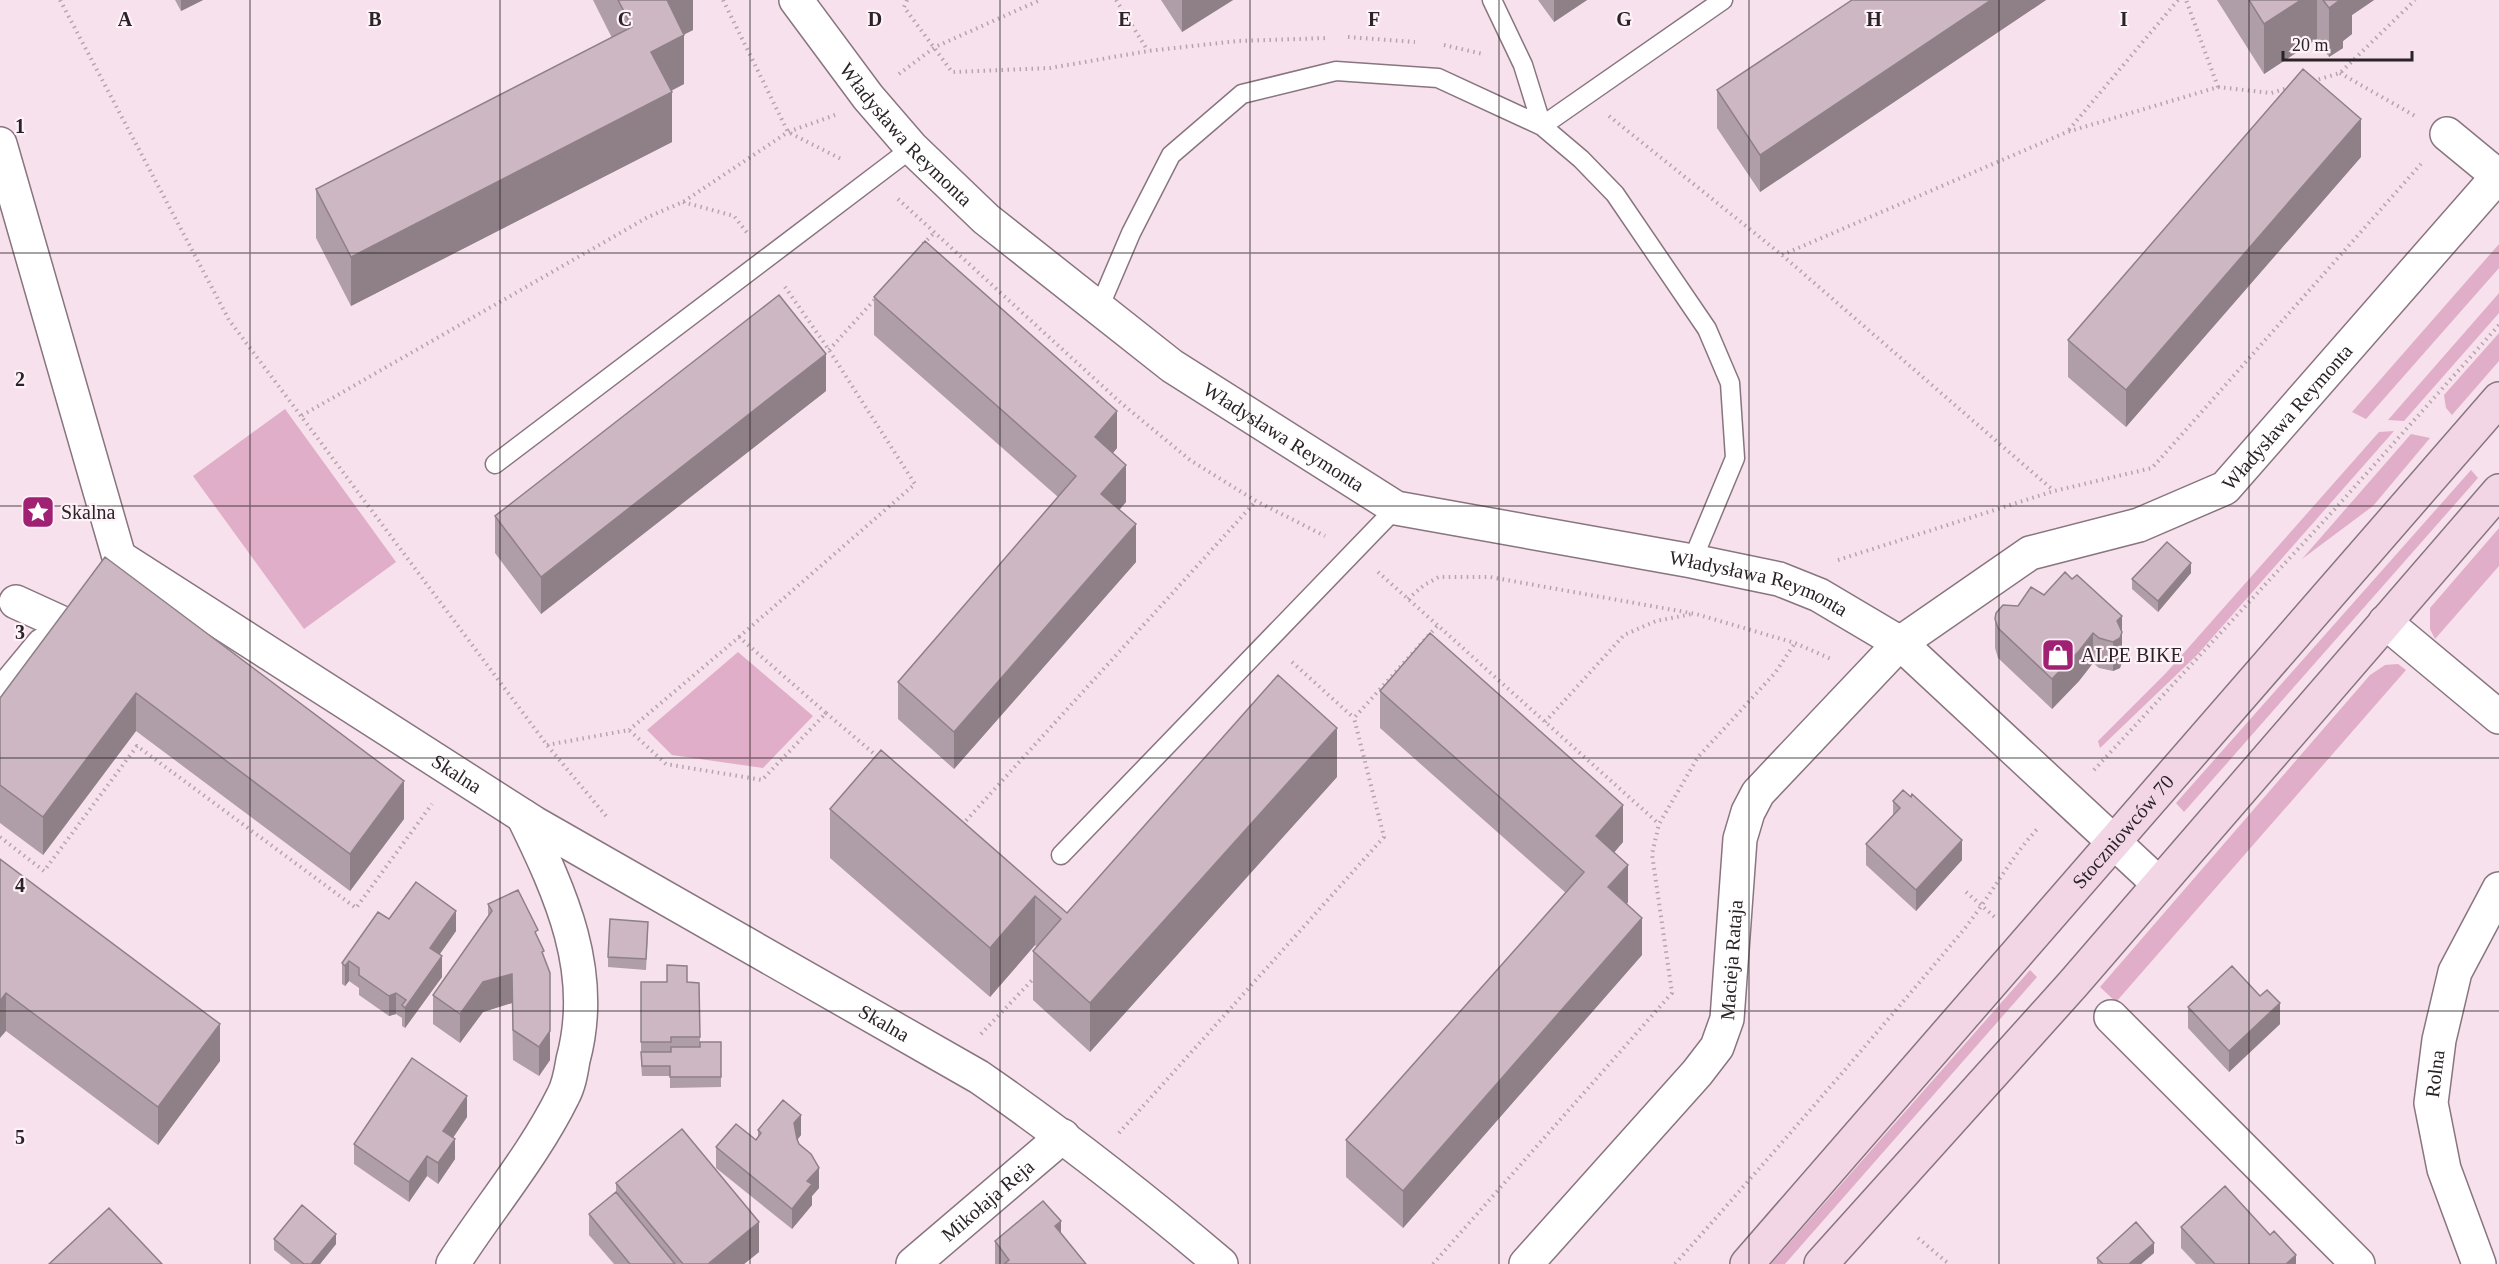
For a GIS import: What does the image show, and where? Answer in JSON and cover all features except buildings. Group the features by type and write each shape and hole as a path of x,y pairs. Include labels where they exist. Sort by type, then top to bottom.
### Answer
{"street":[{"name":"Władysława Reymonta","path":"796,0 868,97 912,148 986,219 1172,366 1396,508 1692,561 1779,579 1819,596 1900,643 2159,884"},
{"name":"Władysława Reymonta","path":"1900,643 2030,553 2139,525 2225,488 2498,176 2447,134"},
{"path":"0,144 119,557 0,696"},
{"name":"Stoczniowców 70","path":"1747,1264 2499,399"},
{"path":"1821,1264 2073,984 2499,491"},
{"name":"Skalna","path":"119,557 523,816 954,1063 1063,1136 1130,1187 1221,1264"},
{"path":"16,602 62,623"},
{"path":"2385,622 2499,717"},
{"name":"Macieja Rataja","path":"1526,1264 1658,1118 1718,1047 1727,1019 1739,850 1742,827 1748,812 1758,793 1900,643"},
{"path":"453,1264 531,1148 564,1094 579,1034 582,984 572,934 545,861 523,816"},
{"name":"Rolna","path":"2479,1264 2444,1169 2431,1103 2439,1041 2455,972 2499,889"},
{"path":"2111,1017 2358,1264"},
{"name":"Mikołaja Reja","path":"913,1264 1063,1136"}],"lane":[{"path":"1492,0 1523,65 1542,126"},
{"path":"1542,126 1724,0"},
{"path":"1099,308 1131,233 1171,155 1242,94 1335,71 1438,78 1542,126 1581,159 1615,194 1707,329 1730,383 1735,459 1692,561"},
{"path":"495,464 912,148"},
{"path":"1061,855 1396,508"}],"path":[{"path":"60,0 229,320 547,745 609,820"},
{"path":"723,0 788,132 873,176 1121,402 1190,460 1256,501 1354,551 1659,824"},
{"path":"907,0 904,7 952,72 1050,68 1148,51 1237,40 1331,38"},
{"path":"891,81 935,47 1040,0"},
{"path":"1116,0 1148,51"},
{"path":"2067,132 2178,0"},
{"path":"2186,0 2218,87"},
{"path":"2310,82 2340,73 2415,0"},
{"path":"1343,38 1366,37 1426,43"},
{"path":"1437,44 1523,65"},
{"path":"1837,560 2054,491 2152,468 2447,134 2340,73"},
{"path":"1782,255 2067,132 2218,87 2271,93 2301,84"},
{"path":"1584,96 1782,255 2054,491"},
{"path":"301,416 648,218 683,202 788,132 840,113"},
{"path":"547,745 629,730 915,484 829,350 734,216 683,202"},
{"path":"919,250 933,233"},
{"path":"829,350 881,292"},
{"path":"2137,724 2334,510 2499,325"},
{"path":"968,835 960,827 1256,501"},
{"path":"1408,599 1424,585 1439,577 1490,578 1696,614 1795,644 1871,676"},
{"path":"1545,722 1624,635 1656,621 1696,614"},
{"path":"1354,718 1438,625"},
{"path":"739,637 880,759"},
{"path":"1094,1161 1384,837 1354,718 1268,641"},
{"path":"1433,1264 1672,993 1652,854 1659,824 1698,757 1775,674 1795,644"},
{"path":"629,730 666,764 762,780 826,713"},
{"path":"0,837 44,871 137,746 356,908 456,772"},
{"path":"1676,1264 1813,1109 1969,924 1981,905"},
{"path":"954,1063 1043,968"},
{"path":"1918,1238 1949,1264"}],"shaded area":[{"path":"2499,244 2499,268 2366,419 2352,412"},
{"path":"2499,293 2499,313 2404,421 2388,420"},
{"path":"2499,333 2499,361 2452,415 2446,408 2444,395"},
{"path":"285,409 396,562 304,629 193,476"},
{"path":"2394,431 2197,655 2100,748 2098,741 2166,673 2379,432"},
{"path":"2411,434 2430,438 2373,506 2302,559"},
{"path":"2471,470 2478,478 2184,812 2176,803"},
{"path":"2499,528 2499,566 2435,639 2430,629 2430,608"},
{"path":"738,652 813,716 763,768 672,755 647,730"},
{"path":"2398,664 2406,670 2116,1002 2100,987 2370,675 2385,665"},
{"path":"2030,970 2037,977 1785,1264 1771,1264"}],"place":[{"name":"Skalna","path":"38,512"},
{"name":"ALPE BIKE","path":"2058,655"}]}
